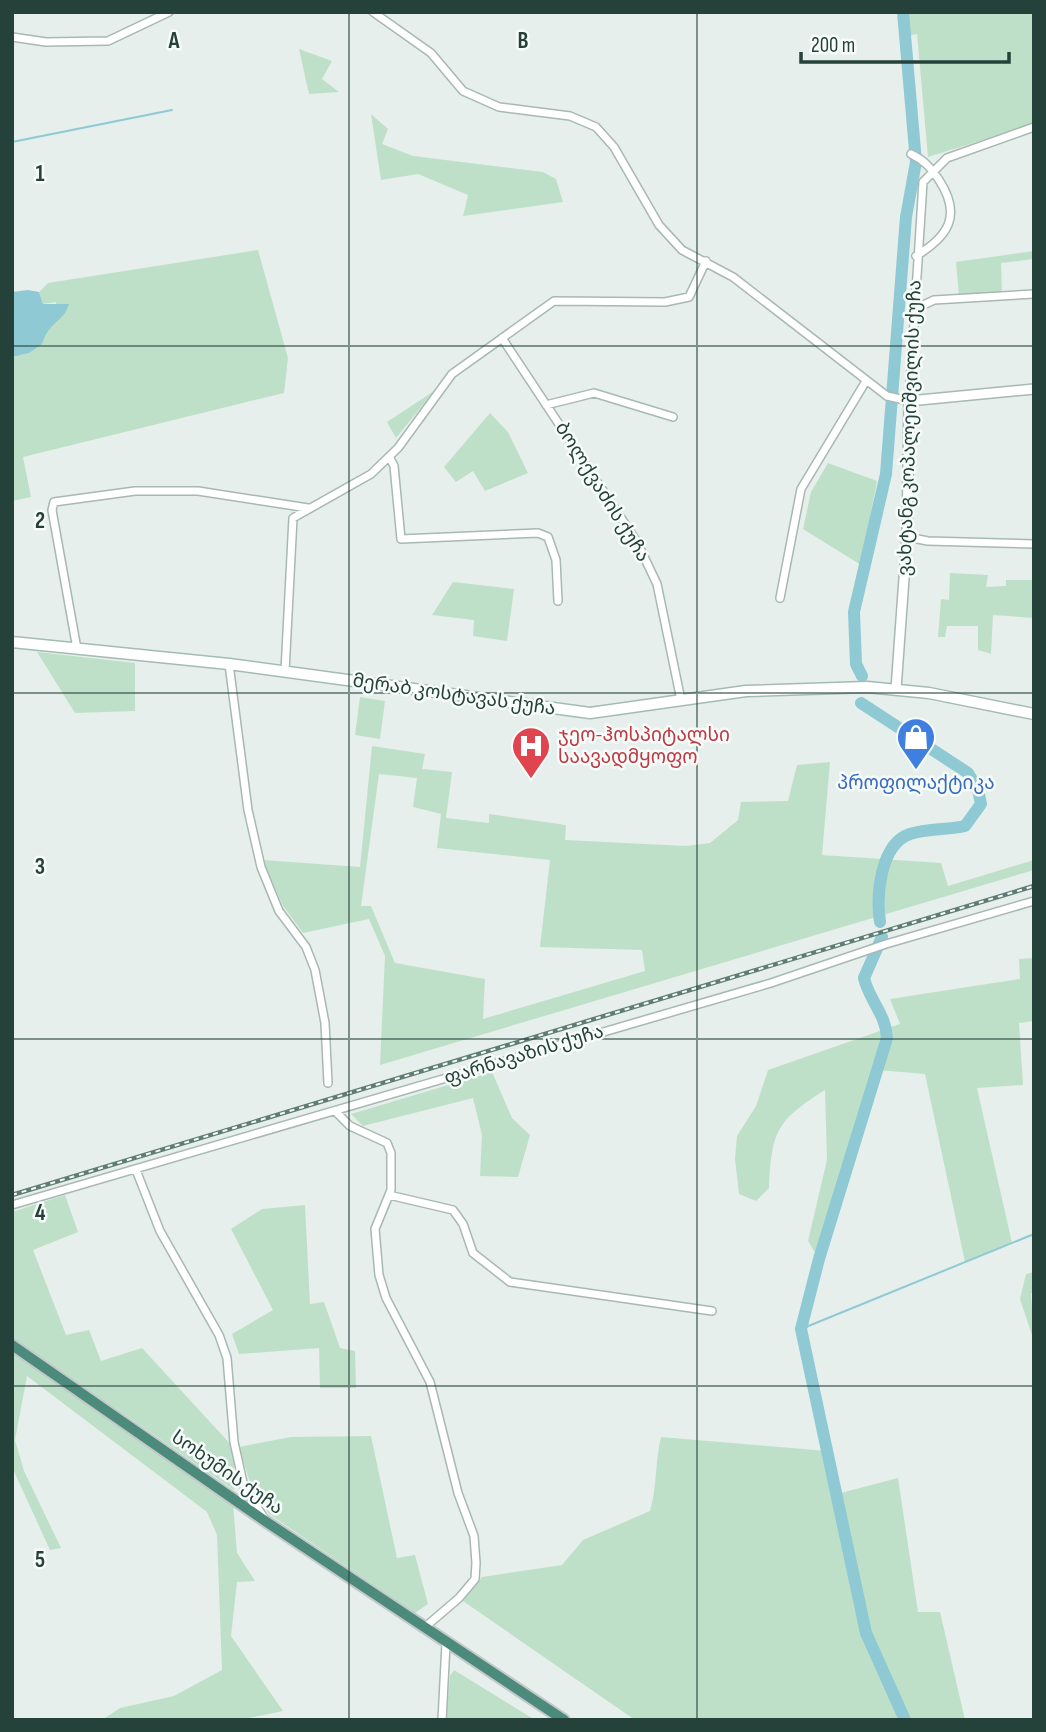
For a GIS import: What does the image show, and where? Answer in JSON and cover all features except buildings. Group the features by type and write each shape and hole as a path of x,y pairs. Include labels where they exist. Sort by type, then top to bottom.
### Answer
{"highway":[{"name":"სოხუმის ქუჩა","path":"12,1345 446,1644 564,1720"}],"main road":[{"name":"მერაბ კოსტავას ქუჩა","path":"12,642 229,664 590,713 793,688 896,689 942,695 1034,714"}],"street":[{"path":"12,37 46,42 108,41 169,12"},
{"path":"373,12 431,53 463,91 499,107 570,116 596,127 614,148 659,225 682,250 733,277 866,381 891,397 909,401 1034,389"},
{"path":"932,171 947,158 1034,127"},
{"path":"915,156 932,171 947,193 951,215 945,234 937,243 916,256"},
{"name":"ვახტანგ კოპალეიშვილის ქუჩა","path":"896,689 906,537 909,401 917,308 916,256 923,182 932,171"},
{"path":"285,671 290,525 293,518 371,474 390,458 452,374 555,300 665,302 689,297 706,261"},
{"path":"917,308 934,300 1034,295"},
{"name":"ბოლქვაძის ქუჩა","path":"502,338 637,542 657,584 681,700"},
{"path":"780,598 801,489 866,381"},
{"path":"546,405 593,393 673,418"},
{"path":"390,458 394,466 401,539 538,533 548,537 556,560 558,601"},
{"path":"77,649 52,510 54,502 135,491 198,491 308,508"},
{"path":"906,537 1034,544"},
{"path":"229,664 248,810 261,867 279,911 306,947 315,970 325,1023 328,1083"},
{"name":"ფარნავაზის ქუჩა","path":"12,1205 771,983 875,947 1034,901"},
{"path":"335,1111 350,1126 387,1143 392,1168 389,1195 375,1229 379,1275 386,1298 430,1382 458,1493 474,1536 475,1579 424,1628"},
{"path":"136,1170 160,1231 219,1335 227,1358 234,1442 244,1487 268,1523"},
{"path":"389,1195 453,1210 463,1224 473,1253 510,1282 712,1311"},
{"path":"442,1720 446,1644"}],"green space":[{"path":"903,12 1034,12 1034,124 928,157 917,34 903,37"},
{"path":"299,49 332,61 322,79 339,92 309,94"},
{"path":"371,114 388,129 382,144 413,156 543,172 556,179 563,202 463,216 468,195 418,174 381,180"},
{"path":"258,250 288,358 284,393 23,457 31,497 12,501 12,357 29,353 55,321 56,302 43,304 39,292 48,283"},
{"path":"1034,251 1034,259 1001,263 1002,294 959,296 956,262"},
{"path":"434,391 396,438 387,422"},
{"path":"490,413 508,432 528,473 485,491 473,471 456,482 444,467"},
{"path":"828,463 877,481 861,565 803,529 811,492"},
{"path":"950,573 988,575 986,587 1006,586 1006,580 1034,580 1034,618 993,615 991,654 978,650 978,626 947,626 945,637 938,637 941,599 949,600"},
{"path":"453,582 514,589 507,641 473,636 474,620 432,615"},
{"path":"37,652 135,663 135,711 75,713"},
{"path":"360,697 385,701 380,739 355,735"},
{"path":"372,746 425,754 422,769 452,772 446,818 489,823 489,814 566,825 565,840 686,846 710,843 738,820 741,802 788,801 797,765 830,762 822,855 941,863 948,886 1034,860 1034,870 380,1065 385,956 369,919 303,933 283,906 263,860 360,867","holes":["379,774 417,778 413,807 441,814 437,848 550,860 540,947 642,950 645,971 483,1019 485,979 395,963 371,906 361,906"]},
{"path":"1034,958 1034,1021 1019,1023 1023,1085 977,1088 1012,1243 965,1262 925,1074 877,1070 819,1259 808,1241 827,1160 825,1090 796,1110 780,1129 772,1153 769,1188 756,1201 739,1194 735,1159 737,1136 756,1106 768,1070 900,1024 890,999 1020,979 1019,959"},
{"path":"492,1072 512,1118 530,1135 518,1177 480,1176 482,1135 473,1098 363,1126 351,1114"},
{"path":"65,1195 78,1232 33,1250 66,1335 89,1330 101,1361 142,1348 234,1448 234,1490 12,1337 12,1212"},
{"path":"305,1205 310,1304 324,1302 340,1348 355,1351 356,1388 320,1388 319,1348 239,1354 232,1334 273,1310 231,1229 262,1209"},
{"path":"1034,1272 1034,1293 1031,1293 1034,1341 1020,1299 1026,1274"},
{"path":"12,1350 233,1504 237,1553 255,1581 237,1582 231,1636 283,1711 239,1720 102,1720 120,1708 174,1696 222,1670 217,1535 207,1512 27,1376 15,1440 24,1471 61,1548 50,1550 12,1467"},
{"path":"371,1436 397,1558 415,1555 428,1604 415,1613 269,1514 250,1483 239,1447 291,1437"},
{"path":"661,1437 827,1451 837,1494 898,1478 918,1612 940,1612 965,1720 635,1720 463,1601 482,1577 562,1565 583,1540 650,1511"},
{"path":"454,1670 535,1720 446,1720 450,1676"}],"water":[{"path":"12,292 39,292 43,304 69,304 42,344 29,353 12,357"}],"waterway":[{"path":"862,676 856,664 854,612 886,474 906,217 916,162 903,12"},
{"path":"12,142 172,110"},
{"path":"861,703 968,773 978,790 981,804 965,826 910,834 892,848 882,872 880,922"},
{"path":"882,937 864,978 884,1022 887,1038 819,1259 801,1329 866,1633 905,1720"},
{"path":"801,1329 1034,1234"}],"railway":[{"path":"12,1195 1034,886"}],"place":[{"name":"პროფილაქტიკა","path":"916,771"},
{"name":"ჯეო-ჰოსპიტალსი საავადმყოფო","path":"531,780"}]}
